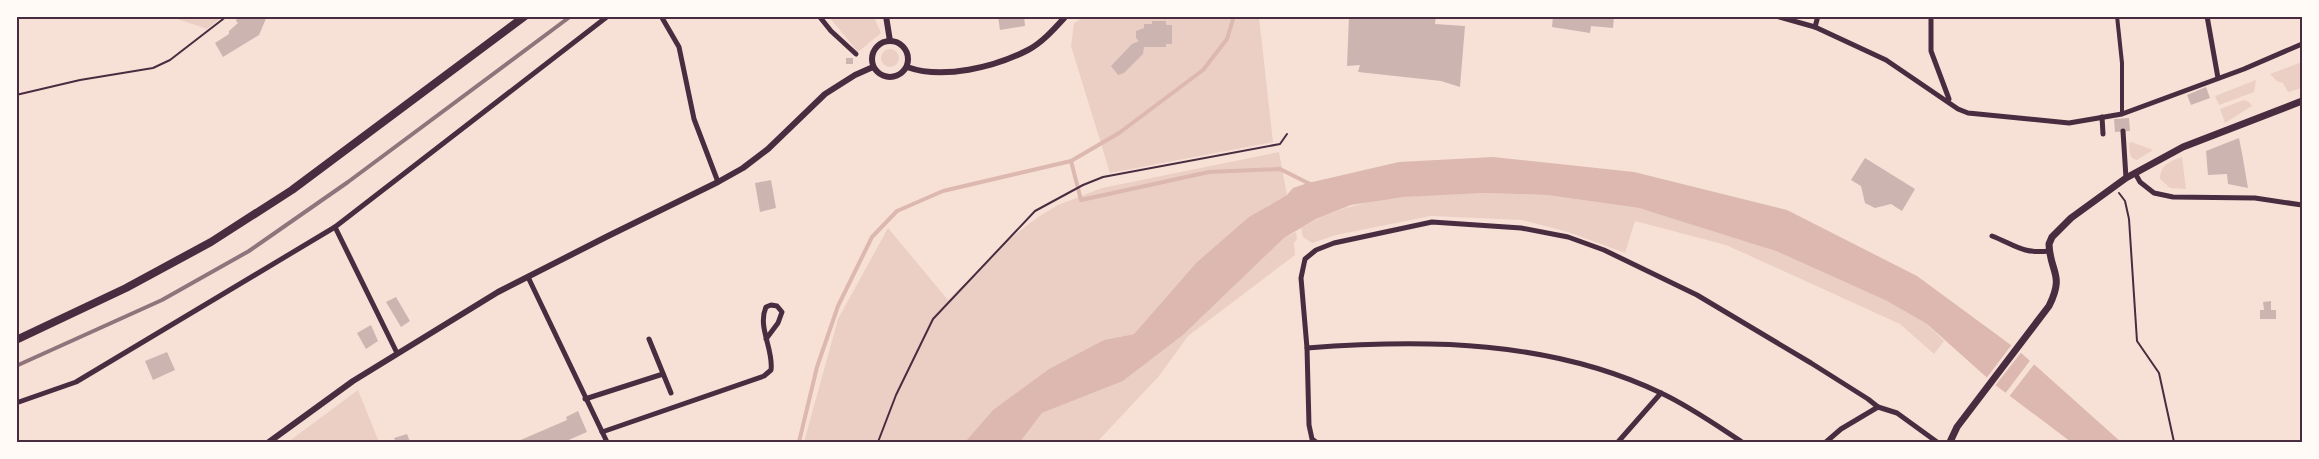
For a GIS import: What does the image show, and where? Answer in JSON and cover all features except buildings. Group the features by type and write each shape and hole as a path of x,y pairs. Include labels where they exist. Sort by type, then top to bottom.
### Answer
{"main road":[{"path":"16,340 126,288 211,242 292,190 525,16"},
{"path":"1950,442 1957,428 2041,317 2056,293 2058,280 2049,251 2052,237 2085,207 2126,178 2183,147 2302,101"}],"street":[{"path":"16,403 76,382 336,227 608,16"},
{"path":"661,16 679,47 694,119 718,182"},
{"path":"819,16 831,31 856,54"},
{"path":"886,16 890,41"},
{"path":"907,67 922,73 943,73 987,65 1028,50 1066,16"},
{"path":"1776,16 1815,27 1886,60 1952,103"},
{"path":"1815,27 1818,16"},
{"path":"1931,16 1931,51 1946,95 1958,109 1968,113 2055,122 2069,123 2122,116 2302,44"},
{"path":"2117,16 2122,63 2122,116"},
{"path":"2207,16 2218,78"},
{"path":"890,41 896,42 906,50 908,55 907,67 899,76 887,78 873,67 873,52 880,44 890,41"},
{"path":"269,442 353,381 498,292 718,182 768,149 825,94 855,75 873,67"},
{"path":"2103,117 2103,134"},
{"path":"2123,131 2126,178"},
{"path":"2135,174 2140,182 2154,193 2173,197 2255,198 2302,205"},
{"path":"1316,442 1312,439 1310,425 1301,279 1305,259 1316,250 1334,243 1432,222 1521,228 1568,237 1604,250 1696,296 1811,363 1878,407 1897,413 1937,442"},
{"path":"336,227 397,353"},
{"path":"1992,236 2020,250 2033,253 2049,251"},
{"path":"528,277 607,442"},
{"path":"602,432 764,376 771,370 772,364 766,339 763,313 766,307 777,306 782,312 778,323 766,339"},
{"path":"649,339 671,393"},
{"path":"1307,348 1417,342 1492,348 1550,356 1614,374 1661,393 1700,414 1742,442"},
{"path":"585,399 663,374"},
{"path":"1618,442 1661,393"},
{"path":"1826,442 1841,429 1878,407"}],"lane":[{"path":"16,95 81,80 153,68 170,60 227,16"}],"path":[{"path":"878,442 896,395 933,319 1035,211 1103,177 1280,144 1287,134"},
{"path":"2113,187 2125,201 2130,219 2137,341 2159,373 2174,442"}],"shaded area":[{"path":"159,17 222,17 207,29 177,19"},
{"path":"829,17 874,17 881,33 858,52"},
{"path":"1084,17 1259,17 1273,142 1110,173 1071,46 1074,23"},
{"path":"890,49 896,52 899,58 896,64 890,67 884,64 881,58 884,52"},
{"path":"2302,62 2302,88 2288,92 2283,83 2270,74"},
{"path":"2256,80 2254,92 2219,105 2215,96"},
{"path":"2244,100 2252,106 2225,123 2220,109"},
{"path":"2129,143 2153,150 2137,160 2134,159 2131,156"},
{"path":"1279,152 1287,195 1269,205 1196,263 1134,334 1104,340 993,410 965,442 804,442 838,319 888,228 948,300 1011,238 1058,205 1102,188"},
{"path":"1493,157 1634,172 1787,210 1917,276 2019,351 2121,442 2071,442 1994,384 1927,324 1887,301 1776,251 1639,208 1547,195 1483,193 1404,197 1351,205 1316,219 1284,238 1183,335 1123,381 1042,413 1020,442 965,442 993,410 1049,369 1104,340 1134,334 1196,263 1249,217 1287,195 1293,188 1399,162"},
{"path":"2182,157 2186,189 2170,188 2160,179 2160,174 2170,162"},
{"path":"1483,193 1547,195 1639,208 1730,235 1776,251 1887,301 1927,324 1944,341 1934,354 1900,324 1726,245 1635,221 1625,253 1568,232 1522,220 1431,216 1336,235 1312,243 1303,237 1301,228 1323,217 1366,203 1412,196"},
{"path":"1296,232 1295,255 1188,336 1159,376 1097,442 1020,442 1042,413 1123,381 1183,335 1284,238"},
{"path":"358,390 379,442 288,442"}],"pier":[{"path":"2013,343 2023,350 1994,387 1985,380"},
{"path":"2032,358 2036,362 2008,398 2004,395"}],"waterway":[{"path":"799,442 817,367 838,306 872,237 897,211 943,191 1071,161 1119,133 1203,70 1227,39 1234,16"},
{"path":"1071,161 1081,200 1209,172 1280,169 1312,185"}],"railway":[{"path":"16,366 162,300 249,251 348,182 571,16"}]}
